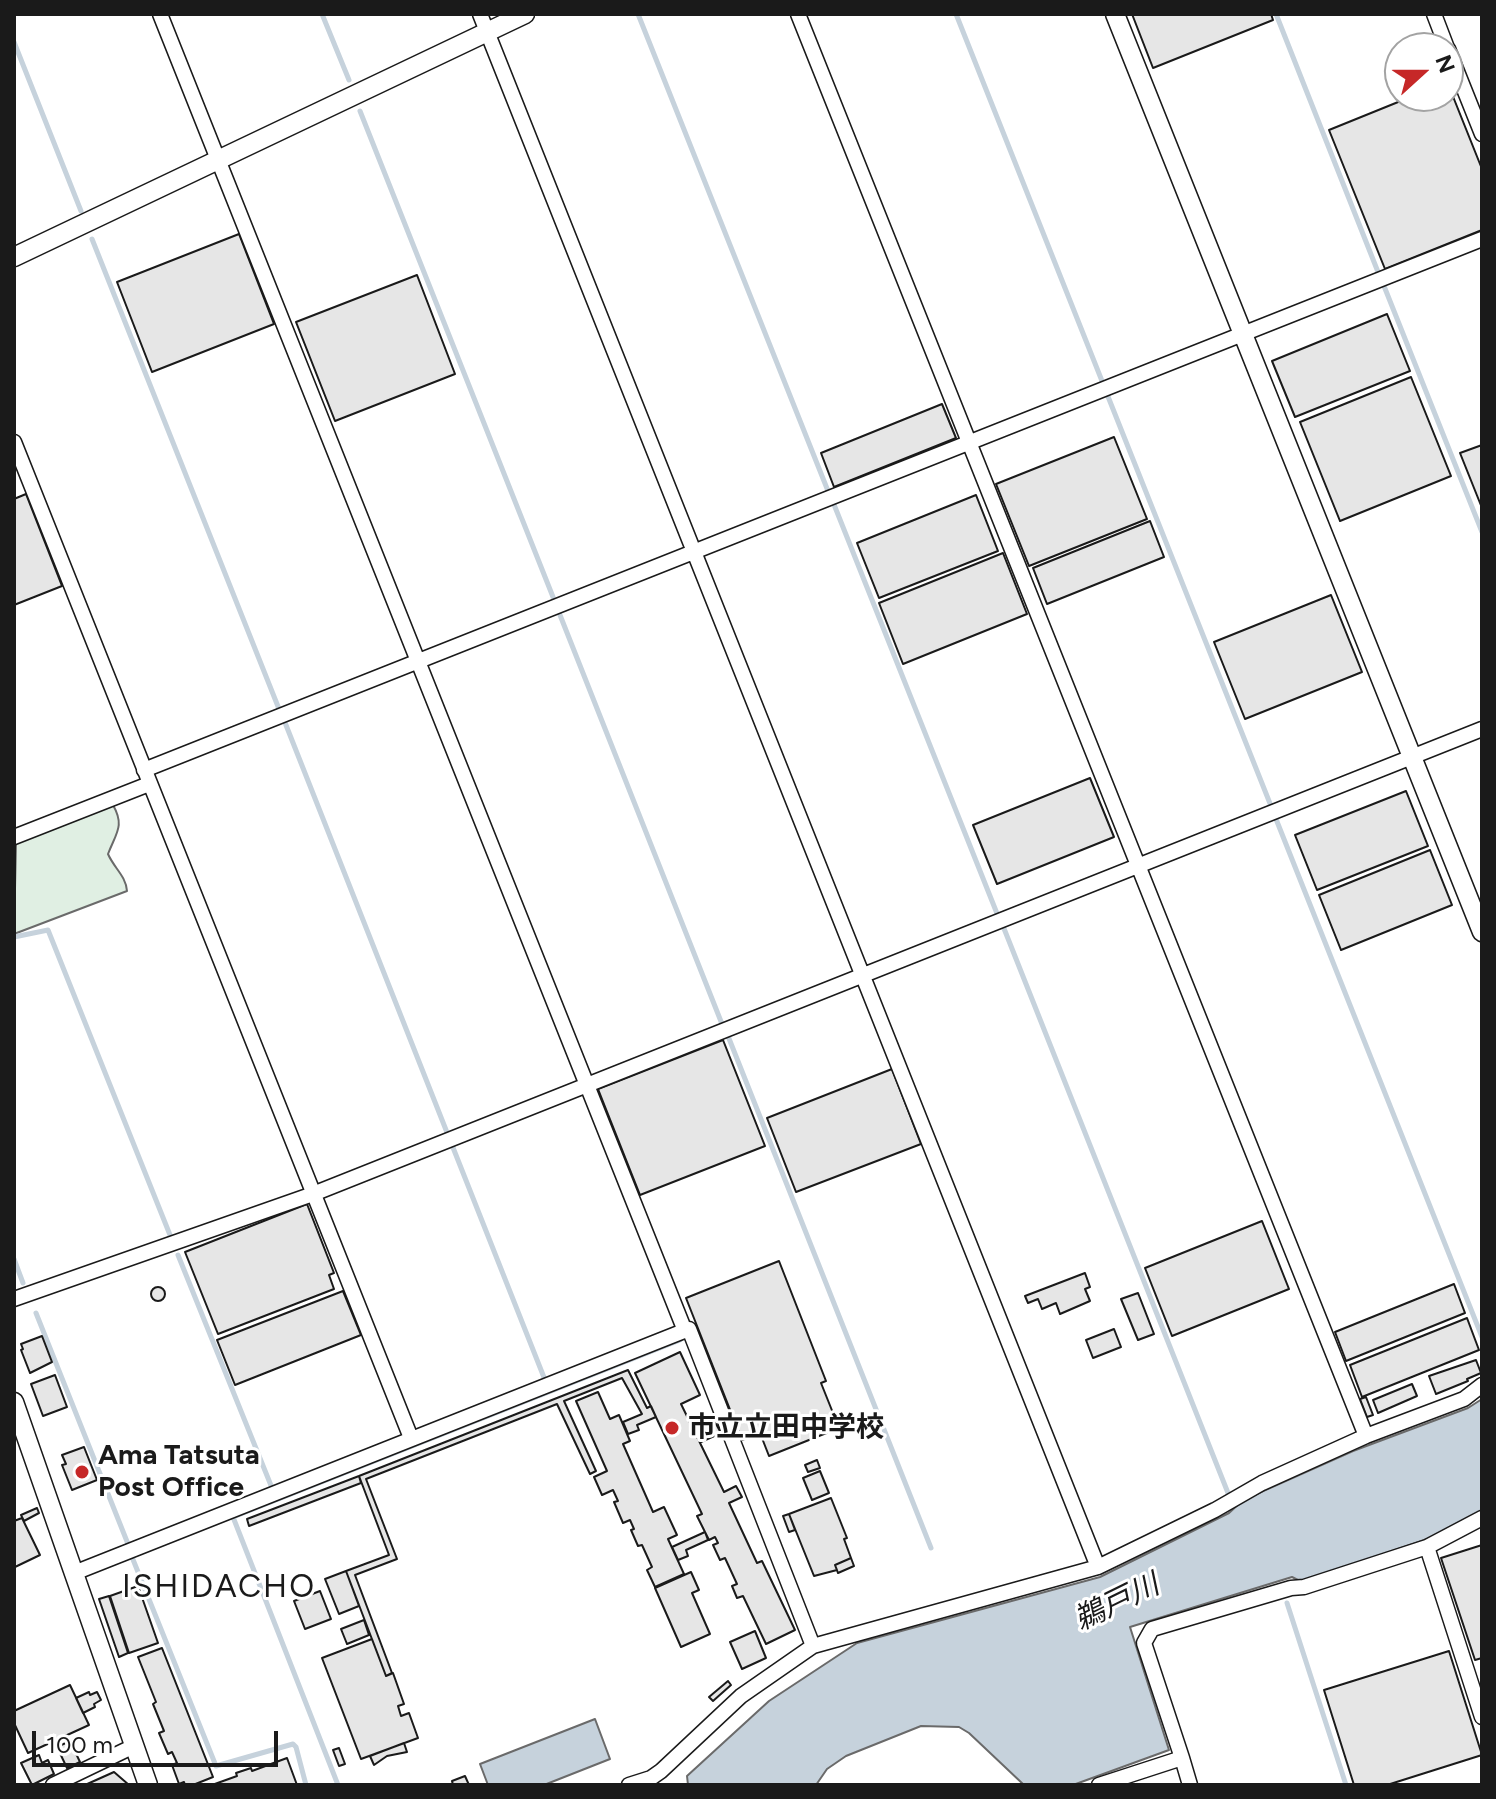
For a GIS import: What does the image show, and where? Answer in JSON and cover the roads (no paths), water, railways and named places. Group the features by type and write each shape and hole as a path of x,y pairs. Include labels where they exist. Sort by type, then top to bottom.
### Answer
{"street":[{"path":"160,14 685,1331"},
{"path":"480,14 1098,1567"},
{"path":"14,257 525,14"},
{"path":"798,14 1366,1436"},
{"path":"1115,14 1482,932"},
{"path":"1464,89 1482,134"},
{"path":"14,837 419,660 1482,239"},
{"path":"14,442 411,1438"},
{"path":"14,1299 313,1194 1482,729"},
{"path":"74,1573 689,1329 813,1646"},
{"path":"629,1785 651,1778 661,1771 741,1696 813,1646 1098,1567 1215,1510 1262,1483 1366,1436 1464,1399 1482,1385"},
{"path":"14,1402 148,1785"},
{"path":"1190,1785 1144,1643 1152,1629 1291,1588 1304,1587 1427,1547 1482,1518"},
{"path":"1427,1547 1482,1717"},
{"path":"53,1785 134,1746"},
{"path":"1099,1785 1182,1758"}],"water":[{"name":"鵜戸川","path":"1482,1399 1482,1511 1433,1537 1302,1582 1292,1577 1130,1627 1169,1750 1073,1785 1024,1785 959,1727 921,1726 846,1756 827,1769 816,1785 688,1785 687,1776 769,1701 857,1643 1100,1577 1229,1513 1243,1500 1353,1451 1468,1408"},
{"path":"595,1719 610,1759 544,1785 488,1785 480,1764"}],"waterway":[{"path":"322,14 349,80"},
{"path":"638,14 828,491"},
{"path":"956,14 1102,381"},
{"path":"1276,14 1378,272"},
{"path":"14,42 81,211"},
{"path":"360,111 553,597"},
{"path":"92,239 279,709"},
{"path":"1384,286 1482,532"},
{"path":"1107,394 1271,806"},
{"path":"833,502 998,916"},
{"path":"558,610 722,1024"},
{"path":"284,720 448,1135"},
{"path":"1276,819 1482,1337"},
{"path":"1003,926 1228,1493"},
{"path":"14,937 48,930 170,1235"},
{"path":"728,1036 931,1548"},
{"path":"452,1145 545,1380"},
{"path":"178,1255 272,1488"},
{"path":"14,1259 23,1283"},
{"path":"36,1313 128,1544"},
{"path":"338,1785 233,1517 680,1340"},
{"path":"132,1557 216,1766 293,1744 306,1785"},
{"path":"1287,1603 1346,1785"}],"place":[{"name":"市立立田中学校","path":"672,1428"},
{"name":"Ama Tatsuta Post Office","path":"82,1472"}],"district":[{"name":"ISHIDACHO","path":"219,1588"}]}
